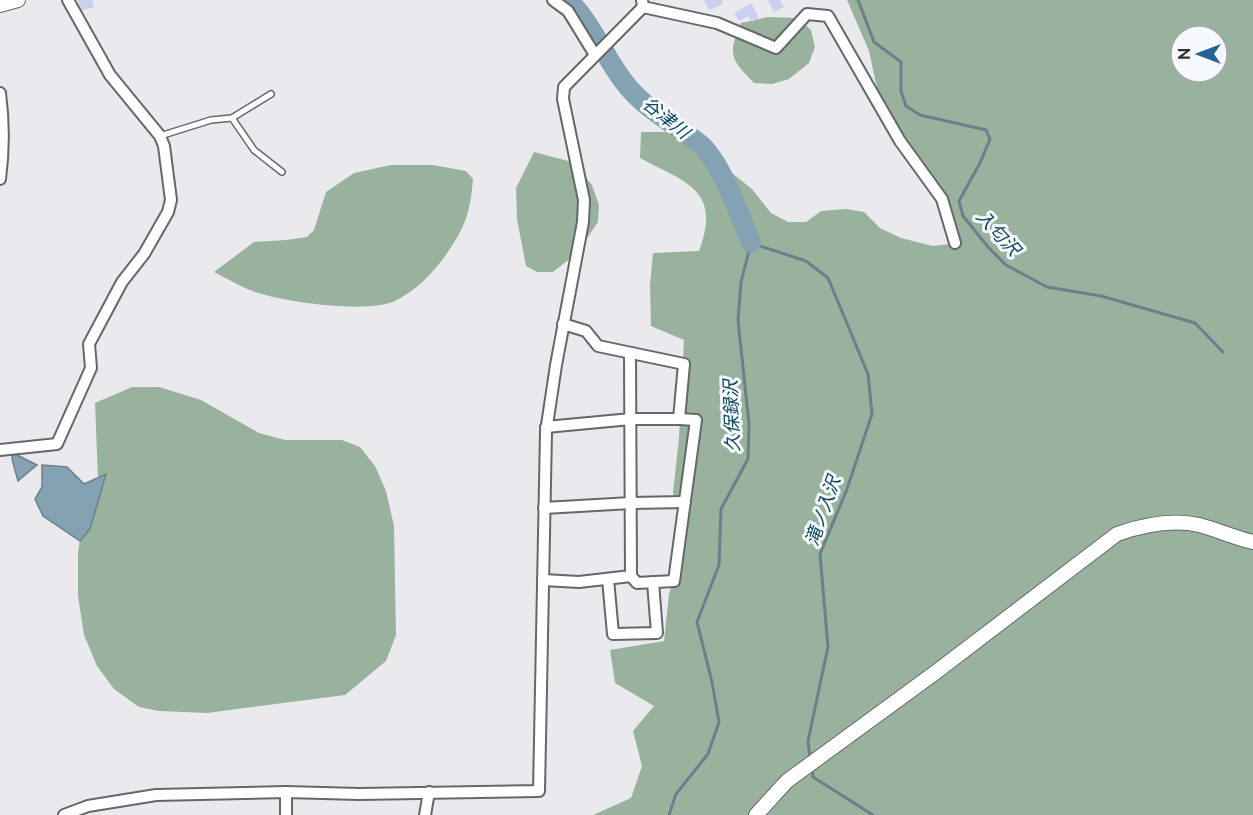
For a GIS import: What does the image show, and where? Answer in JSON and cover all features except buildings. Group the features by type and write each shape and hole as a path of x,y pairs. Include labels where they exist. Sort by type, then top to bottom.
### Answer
{"street":[{"path":"0,5 18,0"},
{"path":"0,450 57,444 91,368 89,344 123,282 144,254 168,212 171,200 164,146 160,136 110,75 68,0"},
{"path":"553,0 568,11 595,55"},
{"path":"64,815 88,806 156,795 539,791 546,427 583,222 584,200 563,99 564,87 643,4 717,23 776,48 807,14 828,16 900,141 942,199 956,243"},
{"path":"0,93 4,122 4,150 0,179"},
{"path":"563,324 586,331 598,346 684,364 679,419"},
{"path":"546,427 631,419 696,420 674,581 637,583 631,576 631,419 630,352"},
{"path":"544,508 685,502"},
{"path":"756,815 787,781 936,672 1117,534 1167,522 1198,525 1253,542"},
{"path":"543,580 579,582 631,576"},
{"path":"608,579 613,634 657,633 653,582"},
{"path":"286,792 286,815"},
{"path":"425,815 429,792"}],"lane":[{"path":"160,136 211,120 232,118 271,94"},
{"path":"232,118 254,150 282,172"}],"green space":[{"path":"847,0 1253,0 1253,815 593,815 631,798 642,766 633,731 654,706 615,683 610,650 664,641 669,594 686,541 673,493 679,438 684,340 651,326 650,285 653,253 699,251 705,230 706,214 703,201 685,182 640,158 641,132 668,132 698,146 752,189 771,213 788,222 806,222 821,211 846,209 864,212 880,228 901,238 933,246 950,244 940,205 883,116 869,51"},
{"path":"768,17 798,18 811,30 815,47 809,63 789,79 772,84 754,83 736,62 734,42 741,23"},
{"path":"534,152 572,162 592,185 599,205 598,222 576,254 553,272 537,272 526,266 517,219 516,188"},
{"path":"391,165 433,165 466,171 473,179 468,213 456,239 433,271 416,288 402,297 382,305 366,306 346,307 305,303 255,292 214,272 254,242 307,237 314,230 326,192 354,173"},
{"path":"132,387 159,387 201,400 259,433 285,440 342,440 360,447 375,466 386,491 394,526 396,635 386,661 345,695 207,713 159,711 139,707 114,689 97,666 84,635 78,596 78,553 82,524 98,479 95,403"}],"water":[{"path":"13,453 37,465 18,481 12,459"},
{"path":"42,465 67,467 84,484 106,474 90,529 80,541 43,516 35,499 42,487"}],"waterway":[{"name":"谷津川","path":"568,0 585,20 620,77 636,96 701,145 709,154 730,191 751,243"},
{"name":"入匂沢","path":"858,0 874,42 901,62 901,91 906,106 920,115 986,130 990,139 959,201 963,216 1006,265 1047,287 1101,296 1195,323 1223,352"},
{"name":"久保録沢","path":"669,815 676,794 708,754 719,722 697,622 719,565 721,509 748,459 749,424 738,320 741,282 751,243 806,261 828,278 868,374 872,414 847,489 820,554 828,647 808,741 810,757"},
{"name":"滝ノ入沢","path":"812,767 813,777 873,815"}]}
